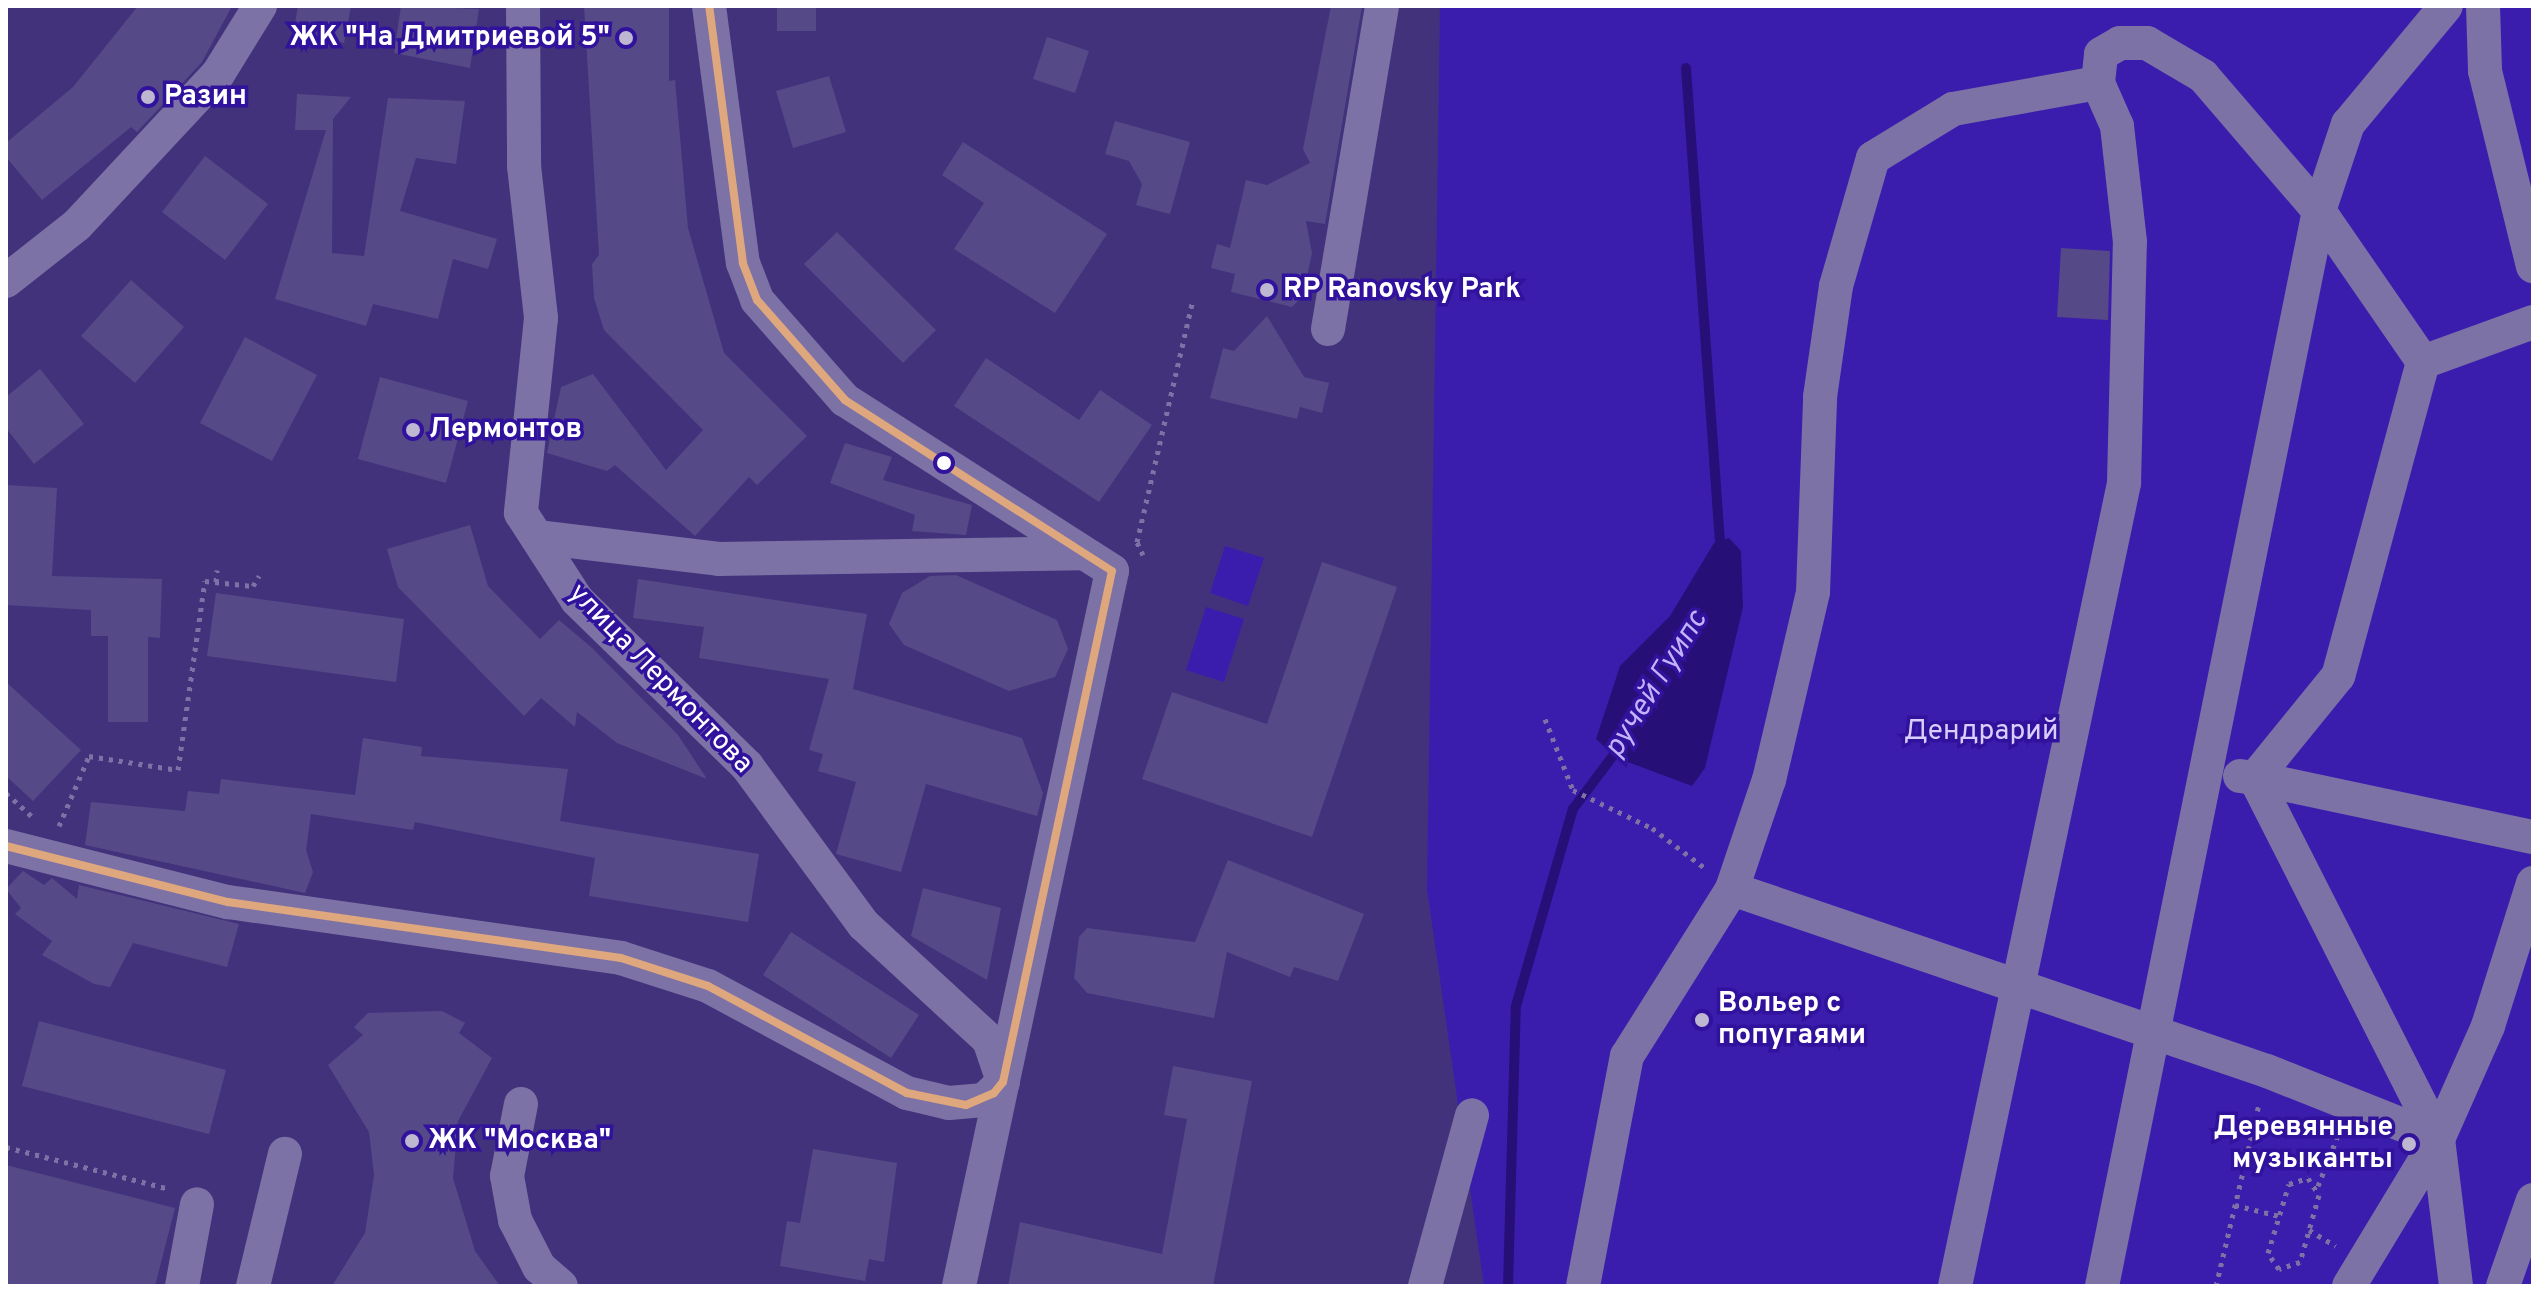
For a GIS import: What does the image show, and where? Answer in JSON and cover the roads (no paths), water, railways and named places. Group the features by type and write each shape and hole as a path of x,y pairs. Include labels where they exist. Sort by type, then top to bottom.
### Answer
{"street":[{"path":"6,281 77,225 218,74 260,6"},
{"name":"улица Лермонтова","path":"523,6 524,166 541,318 539,388 520,491 521,513 577,600 747,766 864,925 989,1040 1003,1082"},
{"path":"709,6 736,218 757,300 845,400 1112,571 959,1286"},
{"path":"1328,329 1382,6"},
{"path":"2102,1286 2319,211 2348,124 2446,6"},
{"path":"2483,6 2488,86 2533,266"},
{"path":"1955,1286 2124,483 2130,242 2117,126 2098,83 2101,54 2120,43 2147,43 2203,76 2319,211 2423,362 2338,676 2255,778"},
{"path":"1583,1286 1627,1056 1732,889 1769,780 1813,592 1820,397 1836,286 1873,158 1953,109 2098,83"},
{"path":"2423,362 2533,322"},
{"path":"537,537 719,559 1083,553"},
{"path":"2208,773 2255,778 2533,837"},
{"path":"2255,778 2438,1139 2456,1286"},
{"path":"6,846 228,902 621,958 708,986 879,1079 949,1103 984,1100 1003,1082"},
{"path":"2349,1286 2438,1139 2488,1026 2533,883"},
{"path":"1732,889 2019,991 2267,1071 2438,1139"},
{"path":"521,1104 507,1176 515,1220 539,1267 561,1286"},
{"path":"1425,1286 1472,1115"},
{"path":"253,1286 285,1154"},
{"path":"2503,1286 2533,1200"},
{"path":"182,1286 197,1204"}],"water":[{"path":"1729,538 1741,551 1743,607 1705,768 1692,786 1617,758 1596,739 1620,666 1670,616 1714,543"}],"waterway":[{"name":"ручей Гуипс","path":"1686,68 1721,553"},
{"name":"ручей Гуипс","path":"1508,1286 1516,1006 1573,809 1621,745"}],"place":[{"name":"ЖК \"На Дмитриевой 5\"","path":"626,38"},
{"name":"Разин","path":"148,97"},
{"name":"RP Ranovsky Park","path":"1267,290"},
{"name":"Лермонтов","path":"413,430"},
{"name":"Вольер с попугаями","path":"1702,1020"},
{"name":"ЖК \"Москва\"","path":"412,1141"},
{"name":"Деревянные музыканты","path":"2409,1144"}],"park label":[{"name":"Дендрарий","path":"1981,732"}]}
